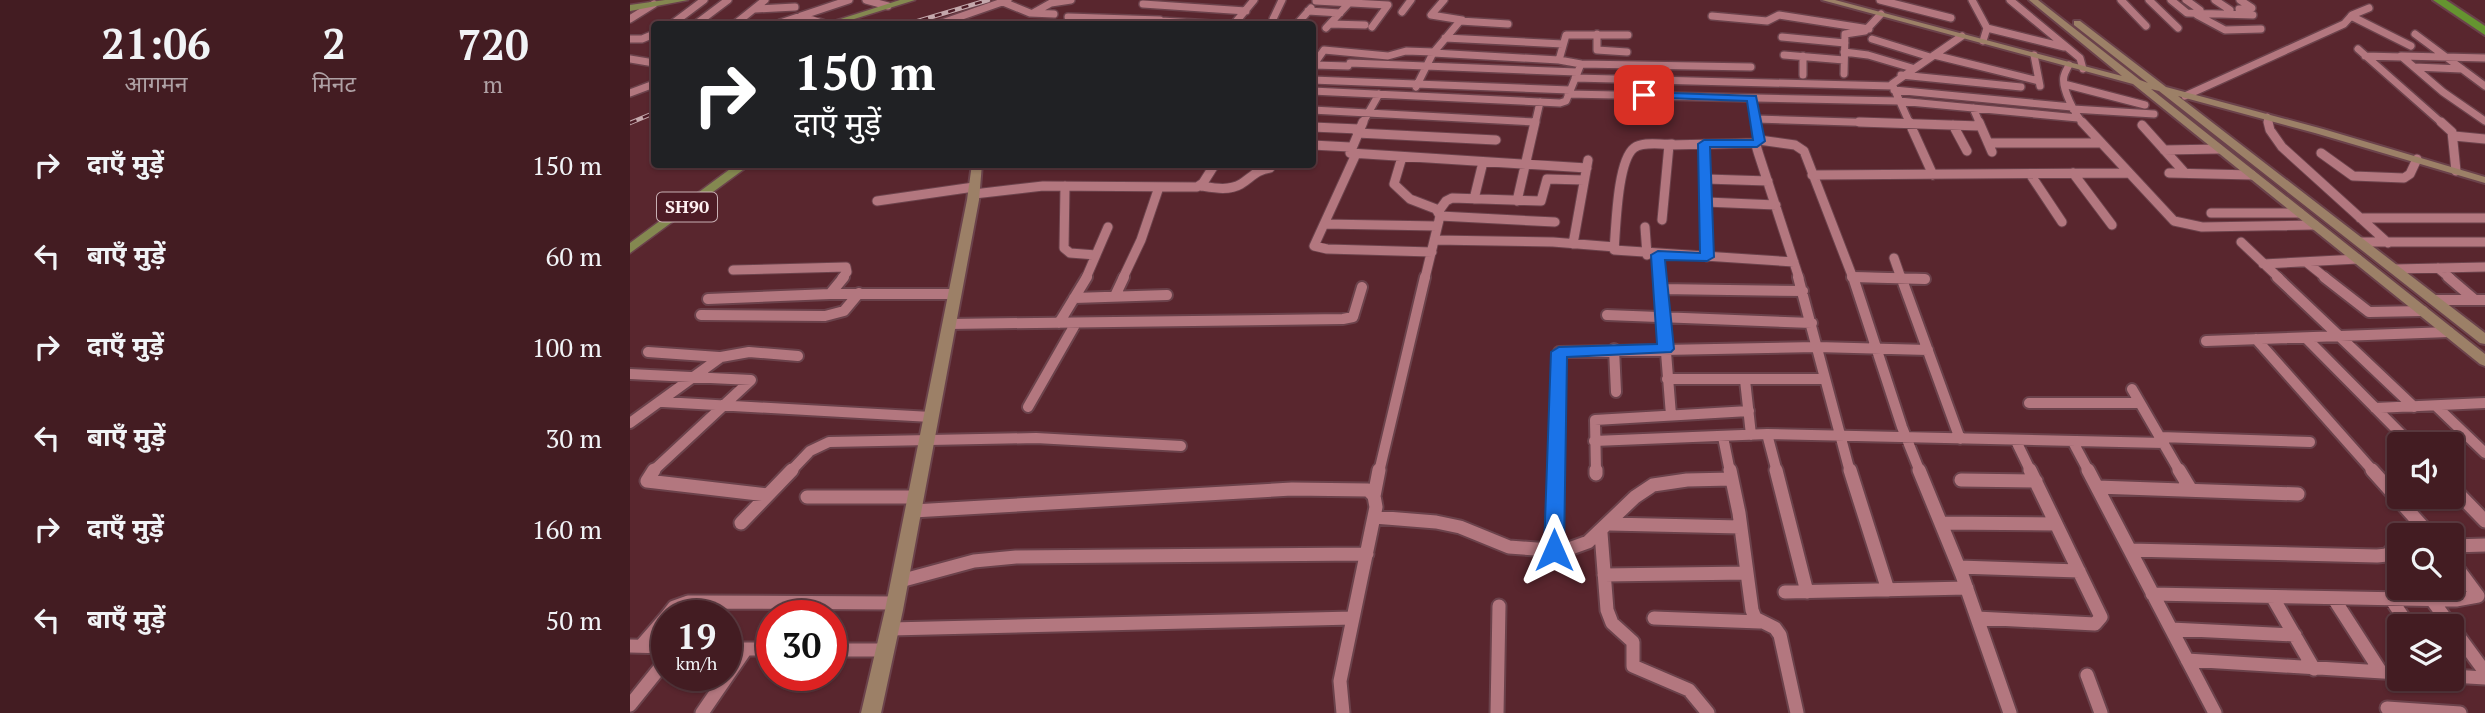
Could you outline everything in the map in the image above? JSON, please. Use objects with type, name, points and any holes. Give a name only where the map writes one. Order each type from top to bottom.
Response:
[{"type":"highway","points":[[2440,0],[2485,31]]},
{"type":"main road","points":[[630,8],[683,0]]},
{"type":"main road","points":[[838,21],[910,0]]},
{"type":"main road","name":"SH90","points":[[630,249],[740,168]]},
{"type":"street","points":[[677,21],[704,0]]},
{"type":"street","points":[[700,21],[728,0]]},
{"type":"street","points":[[739,21],[765,0]]},
{"type":"street","points":[[801,16],[823,0]]},
{"type":"street","points":[[786,21],[849,0]]},
{"type":"street","points":[[866,0],[888,6]]},
{"type":"street","points":[[1033,13],[1051,3],[1071,0]]},
{"type":"street","points":[[1048,21],[1071,0]]},
{"type":"street","points":[[1184,6],[1191,0]]},
{"type":"street","points":[[1240,0],[1253,0]]},
{"type":"street","points":[[1237,21],[1253,0]]},
{"type":"street","points":[[1273,19],[1282,0]]},
{"type":"street","points":[[1300,21],[1317,0],[1377,2],[1388,6],[1368,26],[1328,26],[1350,2]]},
{"type":"street","points":[[1402,12],[1411,0]]},
{"type":"street","points":[[1444,0],[1431,15],[1508,24]]},
{"type":"street","points":[[1826,0],[2267,117],[2485,180]]},
{"type":"street","points":[[1844,74],[1847,33],[1864,32],[1868,29],[1879,14],[1880,0],[1951,18]]},
{"type":"street","points":[[1918,0],[1922,10]]},
{"type":"street","points":[[1972,0],[1987,28],[1983,41]]},
{"type":"street","points":[[2010,0],[2067,47],[2082,62],[2083,69]]},
{"type":"street","points":[[2033,0],[2485,361]]},
{"type":"street","points":[[2047,0],[2485,340]]},
{"type":"street","points":[[2121,0],[2146,26]]},
{"type":"street","points":[[2149,0],[2178,28]]},
{"type":"street","points":[[2171,0],[2180,10],[2253,15]]},
{"type":"street","points":[[2186,0],[2220,29],[2261,30]]},
{"type":"street","points":[[2215,0],[2271,35]]},
{"type":"street","points":[[2211,15],[2252,8],[2241,0]]},
{"type":"street","points":[[948,21],[1006,1],[1033,13],[1070,14],[1065,21]]},
{"type":"street","points":[[1128,19],[1144,2],[1246,10]]},
{"type":"street","points":[[630,19],[654,4]]},
{"type":"street","points":[[1159,20],[1176,6]]},
{"type":"street","points":[[755,9],[795,7]]},
{"type":"street","points":[[2185,96],[2291,49],[2370,8]]},
{"type":"street","points":[[1308,11],[1340,13]]},
{"type":"street","points":[[2198,12],[2211,15],[2237,30]]},
{"type":"street","points":[[1712,16],[1767,21],[1779,15],[1868,29]]},
{"type":"street","points":[[801,16],[818,21]]},
{"type":"street","points":[[2351,16],[2411,46]]},
{"type":"street","points":[[1068,17],[1172,21]]},
{"type":"street","points":[[958,18],[964,21]]},
{"type":"street","points":[[1086,21],[1090,18]]},
{"type":"street","points":[[1111,21],[1114,18]]},
{"type":"street","points":[[1411,95],[1433,52],[1462,20]]},
{"type":"street","points":[[1987,28],[2067,47]]},
{"type":"street","points":[[1559,60],[1565,36],[1569,34],[1628,35]]},
{"type":"street","points":[[1597,34],[1597,50],[1627,52]]},
{"type":"street","points":[[2415,34],[2485,86]]},
{"type":"street","points":[[630,39],[645,39],[651,36]]},
{"type":"street","points":[[1933,174],[1893,88],[1894,81],[1962,36]]},
{"type":"street","points":[[1782,37],[1845,43]]},
{"type":"street","points":[[1445,38],[1563,44]]},
{"type":"street","points":[[1872,39],[2039,83],[2034,55]]},
{"type":"street","points":[[1516,58],[1520,43]]},
{"type":"street","points":[[2358,49],[2448,128],[2454,136],[2456,171]]},
{"type":"street","points":[[1316,62],[1324,50],[1391,56],[1406,51],[1433,52],[1559,60],[1578,71],[1893,88],[2154,114]]},
{"type":"street","points":[[1340,80],[1355,53]]},
{"type":"street","points":[[2402,58],[2404,54],[2485,58]]},
{"type":"street","points":[[1784,55],[1868,55],[1912,68]]},
{"type":"street","points":[[1802,75],[1803,56]]},
{"type":"street","points":[[2365,56],[2402,58],[2443,92],[2485,121]]},
{"type":"street","points":[[1493,86],[1505,57]]},
{"type":"street","points":[[630,59],[651,62]]},
{"type":"street","points":[[1316,66],[1427,65],[1547,71],[1751,67]]},
{"type":"street","points":[[2069,65],[2063,77],[2064,84],[2078,118],[2169,218],[2180,224],[2202,227],[2315,225]]},
{"type":"street","points":[[1953,81],[1976,66]]},
{"type":"street","points":[[2414,67],[2462,69]]},
{"type":"street","points":[[1539,88],[1547,71]]},
{"type":"street","points":[[1316,91],[1563,102],[1578,71]]},
{"type":"street","points":[[1901,75],[2021,87]]},
{"type":"street","points":[[1316,80],[1419,82],[1569,92],[1899,102],[2078,118]]},
{"type":"street","points":[[2064,84],[2145,105]]},
{"type":"street","points":[[630,93],[651,85]]},
{"type":"street","points":[[1379,94],[1358,131],[1353,151],[1314,244],[1315,248],[1432,251]]},
{"type":"street","points":[[1752,98],[1758,142],[1768,181],[1803,291],[1840,437],[1888,590]]},
{"type":"street","points":[[1517,201],[1540,102]]},
{"type":"street","points":[[1973,107],[1990,147],[2101,143]]},
{"type":"street","points":[[1316,110],[1535,122]]},
{"type":"street","points":[[2267,117],[2270,130],[2282,148],[2388,243]]},
{"type":"street","points":[[1756,119],[1980,126]]},
{"type":"street","points":[[1953,125],[1967,151]]},
{"type":"street","points":[[2142,125],[2185,173]]},
{"type":"street","points":[[1316,127],[1496,140]]},
{"type":"street","points":[[2454,136],[2485,139]]},
{"type":"street","points":[[1794,262],[1620,253],[1614,250],[1628,154],[1638,147],[1672,144],[1758,142],[1800,145],[1841,241],[1906,438],[1967,588],[2010,713]]},
{"type":"street","points":[[1662,220],[1667,149],[1672,144]]},
{"type":"street","points":[[1704,144],[1707,257]]},
{"type":"street","points":[[1316,146],[1402,157],[1525,164],[1588,164],[1573,244]]},
{"type":"street","points":[[2164,150],[2219,149]]},
{"type":"street","points":[[2321,153],[2348,175],[2359,177],[2404,178],[2410,174],[2417,159]]},
{"type":"street","points":[[1402,157],[1394,184],[1410,199],[1439,218]]},
{"type":"street","points":[[1474,200],[1483,162]]},
{"type":"street","points":[[871,713],[896,603],[977,168]]},
{"type":"street","points":[[1200,186],[1212,168]]},
{"type":"street","points":[[877,201],[974,191],[1065,186],[1232,187],[1240,184],[1254,170],[1270,168]]},
{"type":"street","points":[[2073,173],[2112,225]]},
{"type":"street","points":[[1812,175],[2128,173]]},
{"type":"street","points":[[2169,173],[2252,175]]},
{"type":"street","points":[[2030,174],[2062,222]]},
{"type":"street","points":[[1343,713],[1340,681],[1374,517],[1374,496],[1390,417],[1439,218],[1448,199],[1541,201],[1547,179],[1584,180]]},
{"type":"street","points":[[1706,179],[1768,181]]},
{"type":"street","points":[[1065,186],[1064,248],[1070,253],[1096,255]]},
{"type":"street","points":[[1115,296],[1141,240],[1159,187]]},
{"type":"street","points":[[1706,202],[1776,205]]},
{"type":"street","points":[[2211,213],[2300,213]]},
{"type":"street","points":[[1324,224],[1439,218],[1555,222]]},
{"type":"street","points":[[2360,218],[2485,218]]},
{"type":"street","points":[[1059,323],[1108,227]]},
{"type":"street","points":[[1645,227],[1660,289],[1671,415]]},
{"type":"street","points":[[1435,240],[1615,247]]},
{"type":"street","points":[[2241,242],[2414,407]]},
{"type":"street","points":[[2360,242],[2485,242]]},
{"type":"street","points":[[1894,258],[1960,439]]},
{"type":"street","points":[[2263,264],[2358,260]]},
{"type":"street","points":[[2306,261],[2369,312],[2423,311]]},
{"type":"street","points":[[733,270],[846,267],[847,272],[830,294]]},
{"type":"street","points":[[2395,269],[2485,267]]},
{"type":"street","points":[[2438,268],[2480,300]]},
{"type":"street","points":[[1852,277],[1924,279]]},
{"type":"street","points":[[949,324],[1349,319],[1355,312],[1362,287]]},
{"type":"street","points":[[1660,289],[1803,291]]},
{"type":"street","points":[[708,299],[859,293],[955,294]]},
{"type":"street","points":[[701,315],[825,316],[844,312],[859,293]]},
{"type":"street","points":[[1074,298],[1167,295]]},
{"type":"street","points":[[2435,300],[2480,300]]},
{"type":"street","points":[[1607,315],[1812,323]]},
{"type":"street","points":[[1028,407],[1076,323]]},
{"type":"street","points":[[2207,341],[2449,332]]},
{"type":"street","points":[[2306,338],[2399,432]]},
{"type":"street","points":[[2256,340],[2419,523]]},
{"type":"street","points":[[1554,550],[1559,352],[1818,347],[1928,350]]},
{"type":"street","points":[[1614,349],[1616,392]]},
{"type":"street","points":[[648,352],[722,357]]},
{"type":"street","points":[[630,423],[663,402],[693,376],[722,357],[737,353],[798,356]]},
{"type":"street","points":[[630,374],[751,380],[661,463],[649,475],[647,481],[767,495]]},
{"type":"street","points":[[1667,379],[1825,379]]},
{"type":"street","points":[[1745,380],[1751,435]]},
{"type":"street","points":[[2132,389],[2191,490]]},
{"type":"street","points":[[663,402],[932,417]]},
{"type":"street","points":[[2029,403],[2140,403]]},
{"type":"street","points":[[2375,408],[2485,403]]},
{"type":"street","points":[[2436,406],[2485,453]]},
{"type":"street","points":[[1596,474],[1595,420],[1749,411]]},
{"type":"street","points":[[1594,441],[1767,435],[2073,442],[2310,442]]},
{"type":"street","points":[[1767,435],[1807,592]]},
{"type":"street","points":[[1723,437],[1741,527],[1752,610],[1760,622]]},
{"type":"street","points":[[741,523],[810,452],[822,444],[861,439],[927,441],[1036,438],[1181,446]]},
{"type":"street","points":[[1977,618],[2095,624],[2101,618],[2016,441]]},
{"type":"street","points":[[2073,442],[2215,713]]},
{"type":"street","points":[[1374,517],[1436,522],[1460,527],[1509,547],[1572,550],[1606,529],[1649,487],[1732,479]]},
{"type":"street","points":[[1961,480],[2036,481]]},
{"type":"street","points":[[2096,486],[2298,494]]},
{"type":"street","points":[[807,497],[915,504],[1292,489],[1362,489],[1368,490],[1374,496]]},
{"type":"street","points":[[2464,499],[2485,521]]},
{"type":"street","points":[[1941,523],[2056,524]]},
{"type":"street","points":[[1606,529],[1741,527]]},
{"type":"street","points":[[1606,529],[1604,575],[1610,619],[1633,642],[1633,666],[1689,690],[1708,713]]},
{"type":"street","points":[[2464,546],[2485,545]]},
{"type":"street","points":[[2130,550],[2387,555]]},
{"type":"street","points":[[900,581],[974,561],[1016,556],[1367,554]]},
{"type":"street","points":[[1959,567],[2079,571]]},
{"type":"street","points":[[1604,575],[1747,573]]},
{"type":"street","points":[[2464,577],[2479,596],[2464,600]]},
{"type":"street","points":[[1785,592],[1967,588]]},
{"type":"street","points":[[2152,594],[2387,599]]},
{"type":"street","points":[[2273,598],[2314,669]]},
{"type":"street","points":[[2334,599],[2381,672]]},
{"type":"street","points":[[2431,600],[2442,614]]},
{"type":"street","points":[[742,602],[896,603]]},
{"type":"street","points":[[1496,713],[1499,606]]},
{"type":"street","points":[[890,629],[1353,618]]},
{"type":"street","points":[[1654,618],[1760,622],[1775,628],[1780,635],[1797,713]]},
{"type":"street","points":[[2171,629],[2295,635]]},
{"type":"street","points":[[636,646],[651,631]]},
{"type":"street","points":[[2464,643],[2485,672]]},
{"type":"street","points":[[742,649],[756,649]]},
{"type":"street","points":[[702,713],[746,649]]},
{"type":"street","points":[[847,650],[885,650]]},
{"type":"street","points":[[2187,660],[2387,672]]},
{"type":"street","points":[[2087,675],[2101,713]]},
{"type":"street","points":[[2464,677],[2485,678]]},
{"type":"street","points":[[630,705],[651,679]]},
{"type":"street","points":[[2387,708],[2460,713]]},
{"type":"railway","points":[[918,21],[988,0]]},
{"type":"railway","points":[[630,123],[651,114]]},
{"type":"route","points":[[1554,550],[1559,352],[1666,349],[1658,255],[1707,257],[1704,144],[1759,141],[1752,98],[1644,95]]}]
